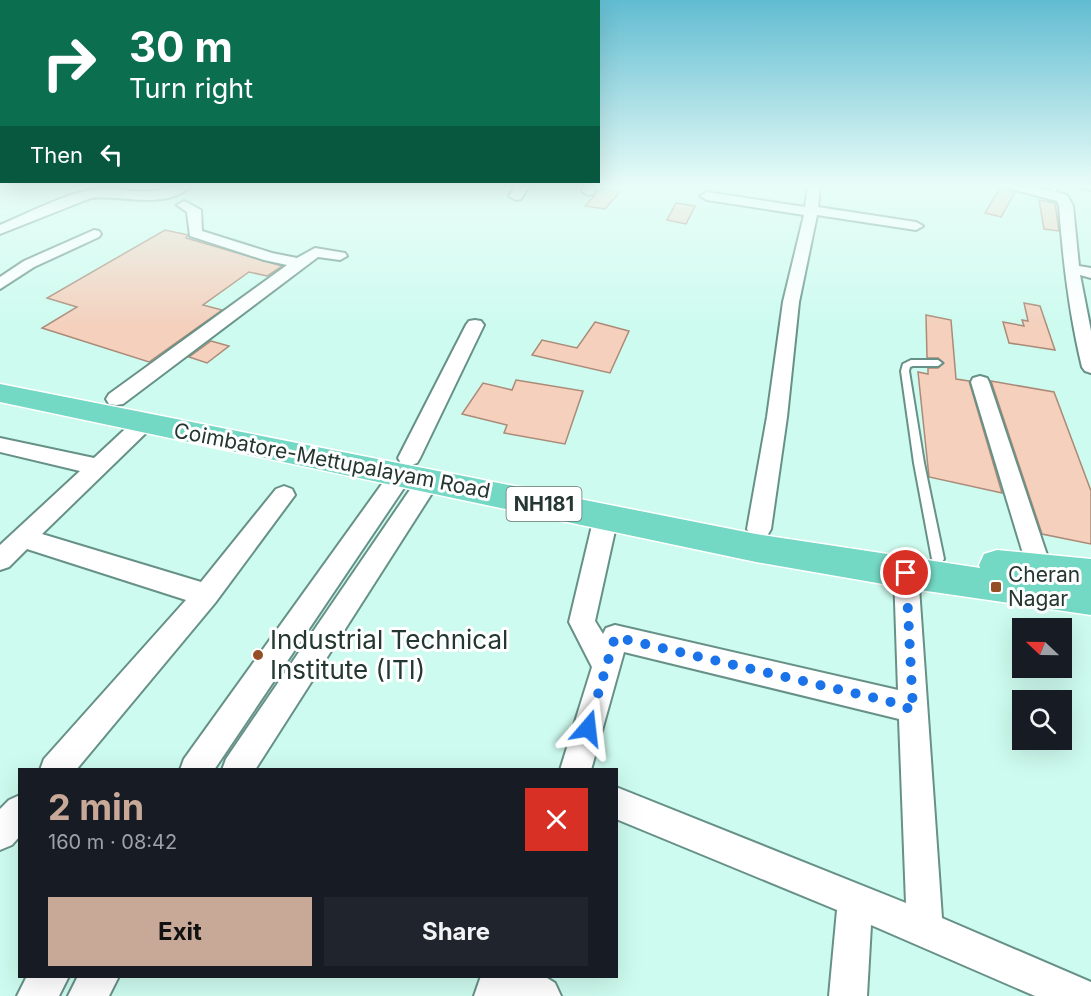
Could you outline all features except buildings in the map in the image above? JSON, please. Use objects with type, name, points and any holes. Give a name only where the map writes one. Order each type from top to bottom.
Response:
[{"type":"highway","name":"NH181","points":[[0,376],[116,399],[412,471],[759,529],[821,542],[938,559],[1091,574]]},
{"type":"highway","name":"Coimbatore-Mettupalayam Road","points":[[0,393],[144,423],[412,471],[606,517],[767,550],[906,573],[1091,599]]},
{"type":"street","points":[[196,232],[269,257],[300,264]]},
{"type":"street","points":[[759,529],[777,417],[791,302],[808,232]]},
{"type":"street","points":[[1068,232],[1070,268],[1078,318],[1091,367]]},
{"type":"street","points":[[0,284],[30,264],[94,234]]},
{"type":"street","points":[[116,399],[315,252],[340,256]]},
{"type":"street","points":[[1070,268],[1091,273]]},
{"type":"street","points":[[238,768],[412,471],[475,325]]},
{"type":"street","points":[[980,382],[1040,570]]},
{"type":"street","points":[[0,560],[144,423]]},
{"type":"street","points":[[0,445],[98,467]]},
{"type":"street","points":[[196,768],[412,471]]},
{"type":"street","points":[[57,768],[206,595],[284,495]]},
{"type":"street","points":[[606,517],[582,622],[606,665]]},
{"type":"street","points":[[23,538],[206,595]]},
{"type":"street","points":[[906,573],[925,929]]},
{"type":"street","points":[[576,768],[615,637],[888,701],[913,710]]},
{"type":"street","points":[[618,804],[925,929],[1079,996]]},
{"type":"street","points":[[0,833],[18,813]]},
{"type":"street","points":[[848,996],[855,900]]},
{"type":"street","points":[[36,996],[49,978]]},
{"type":"street","points":[[87,996],[99,978]]},
{"type":"street","points":[[493,996],[501,978]]},
{"type":"street","points":[[506,978],[542,996]]},
{"type":"lane","points":[[938,363],[911,363],[906,366],[905,371],[919,463],[938,559]]},
{"type":"place","name":"Cheran Nagar","points":[[996,587]]},
{"type":"place","name":"Industrial Technical Institute (ITI)","points":[[258,655]]},
{"type":"route","points":[[588,728],[615,637],[888,701],[913,710],[906,573]]}]
